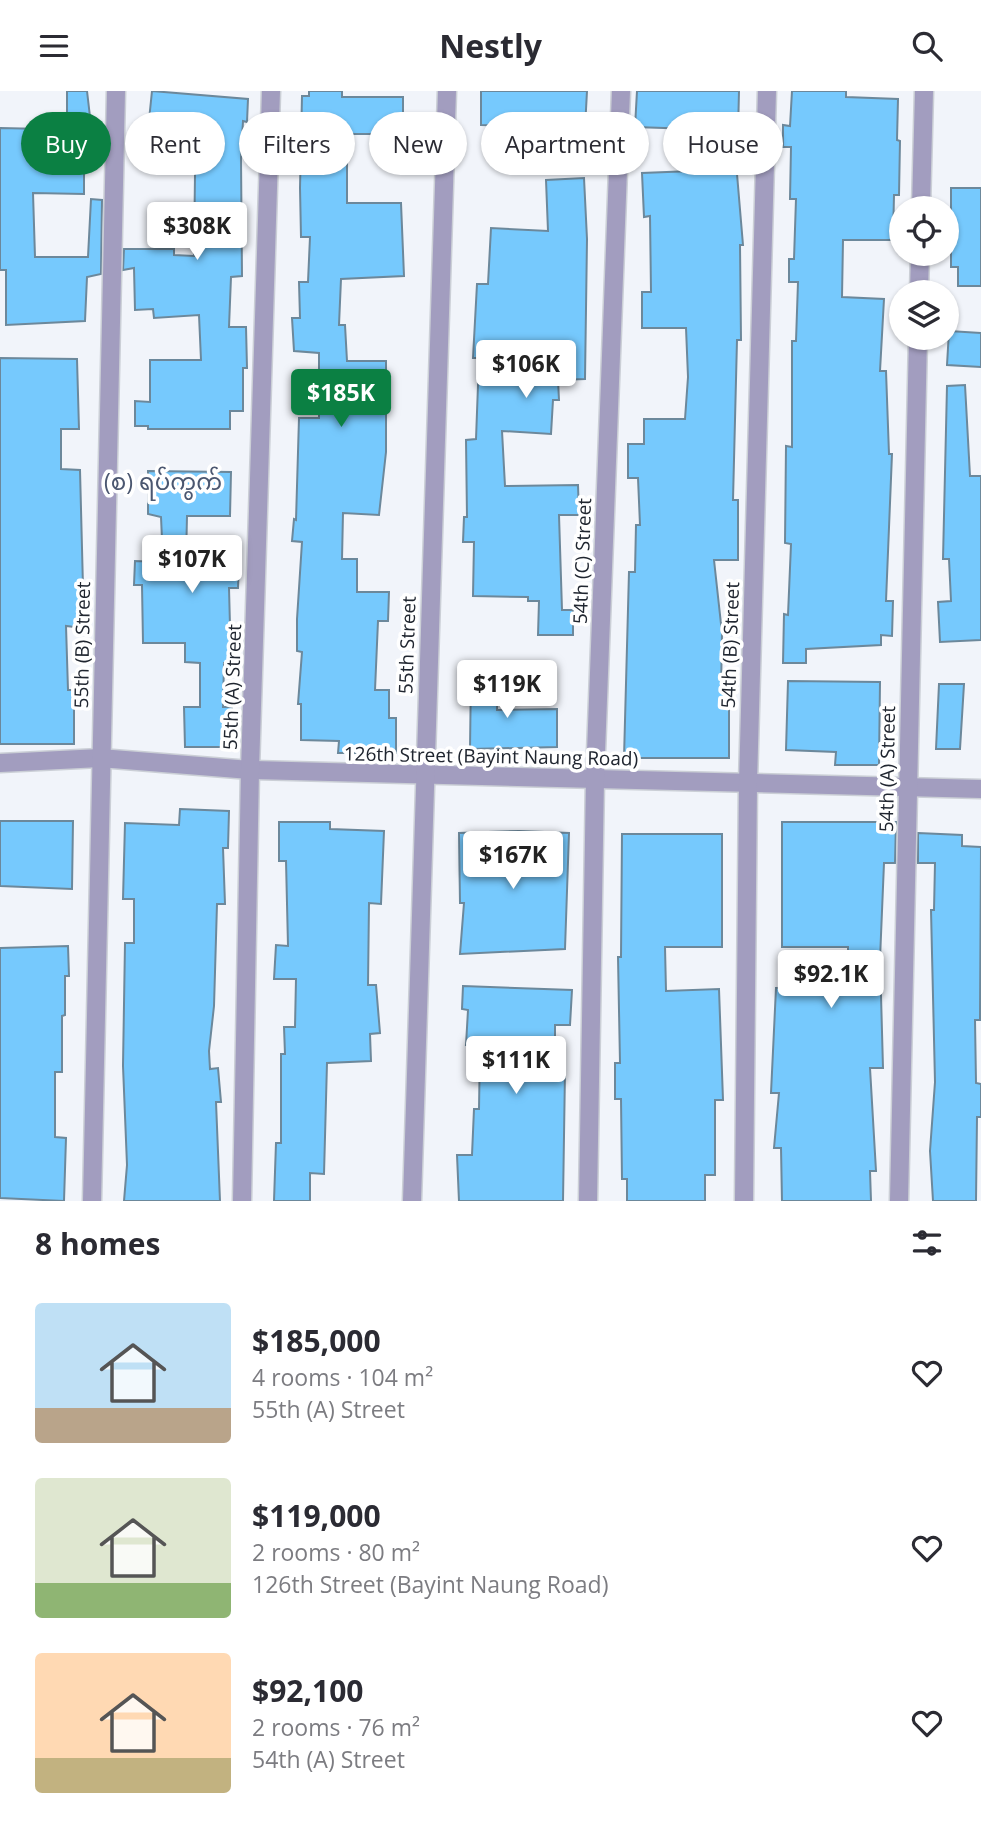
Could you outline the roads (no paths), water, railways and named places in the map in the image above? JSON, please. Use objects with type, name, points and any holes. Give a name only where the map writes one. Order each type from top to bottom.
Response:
[{"type":"street","name":"55th (B) Street","points":[[92,1201],[116,91]]},
{"type":"street","name":"55th (A) Street","points":[[242,1201],[250,770],[271,91]]},
{"type":"street","name":"55th Street","points":[[412,1201],[447,91]]},
{"type":"street","name":"54th (C) Street","points":[[588,1201],[595,779],[621,91]]},
{"type":"street","name":"54th (B) Street","points":[[744,1201],[748,783],[767,91]]},
{"type":"street","points":[[921,196],[924,91]]},
{"type":"street","name":"54th (A) Street","points":[[899,1201],[918,350]]},
{"type":"street","name":"126th Street (Bayint Naung Road)","points":[[0,764],[100,758],[250,770],[981,789]]},
{"type":"district","name":"(စ) ရပ်ကွက်","points":[[163,482]]}]
